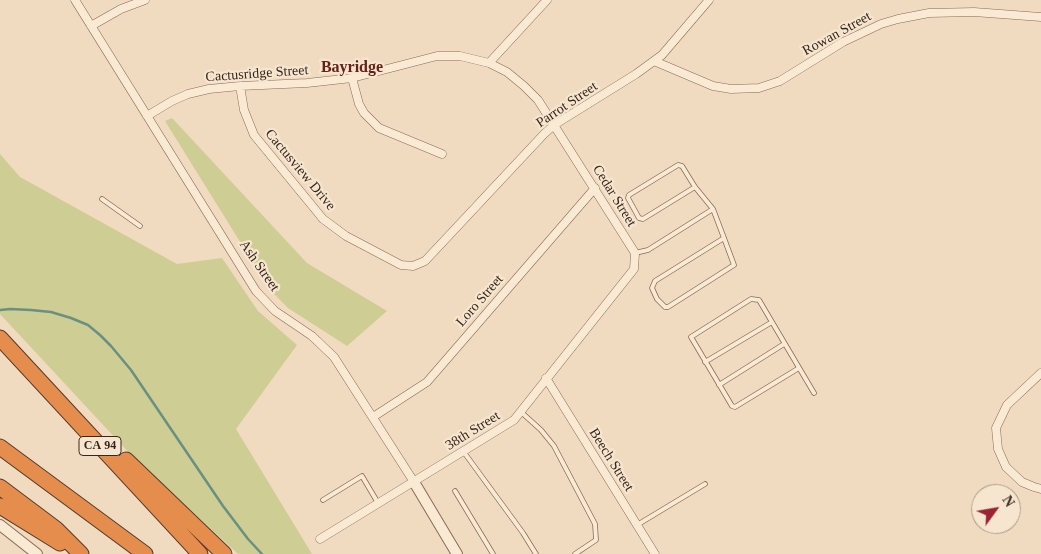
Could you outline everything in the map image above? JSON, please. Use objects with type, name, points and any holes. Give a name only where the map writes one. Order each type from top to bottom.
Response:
[{"type":"highway","name":"CA 94","points":[[0,338],[200,554]]},
{"type":"highway","points":[[30,370],[224,554]]},
{"type":"highway","points":[[0,447],[145,554]]},
{"type":"highway","points":[[0,453],[42,479]]},
{"type":"highway","points":[[0,488],[56,529],[81,554]]},
{"type":"highway","points":[[0,506],[77,554]]},
{"type":"street","name":"Ash Street","points":[[75,0],[256,291],[275,310],[312,336],[334,357],[458,554]]},
{"type":"street","points":[[91,26],[121,9],[145,0]]},
{"type":"street","points":[[489,64],[546,0]]},
{"type":"street","name":"Parrot Street","points":[[425,261],[544,134],[554,125],[636,74],[662,55],[709,0]]},
{"type":"street","name":"Rowan Street","points":[[654,60],[713,86],[731,89],[759,88],[780,81],[843,42],[898,18],[929,13],[974,12],[1041,17]]},
{"type":"street","name":"Cactusridge Street","points":[[147,116],[188,94],[209,89],[307,83],[352,78],[437,56],[460,56],[489,64],[507,72],[538,100],[554,125]]},
{"type":"street","points":[[352,78],[359,104],[364,113],[378,128],[442,154]]},
{"type":"street","name":"Cactusview Drive","points":[[240,86],[244,110],[254,135],[323,219],[346,236],[402,265],[413,266],[425,261]]},
{"type":"street","name":"Cedar Street","points":[[554,125],[634,253]]},
{"type":"street","name":"Loro Street","points":[[373,417],[427,382],[594,188]]},
{"type":"street","name":"38th Street","points":[[320,539],[514,420],[634,269],[634,253]]},
{"type":"street","points":[[1041,373],[1006,405],[996,428],[998,449],[1006,467],[1022,482],[1041,489]]},
{"type":"street","name":"Beech Street","points":[[546,378],[655,554]]},
{"type":"street","points":[[0,524],[37,554]]},
{"type":"lane","points":[[695,187],[643,219],[639,218],[628,198],[629,195],[678,165],[682,166],[695,187],[713,209],[724,238],[734,265],[668,307],[665,307],[657,299],[652,288],[656,281],[724,238]]},
{"type":"lane","points":[[102,199],[140,226]]},
{"type":"lane","points":[[634,253],[648,250],[713,209]]},
{"type":"lane","points":[[799,368],[735,407],[732,406],[691,337],[752,299],[759,300],[814,393]]},
{"type":"lane","points":[[705,362],[772,322]]},
{"type":"lane","points":[[719,385],[784,344]]},
{"type":"lane","points":[[520,412],[541,430],[554,446],[595,524],[596,540],[575,554]]},
{"type":"lane","points":[[463,451],[536,554]]},
{"type":"lane","points":[[323,500],[362,476],[378,504]]},
{"type":"lane","points":[[637,525],[705,484]]},
{"type":"lane","points":[[455,491],[493,554]]},
{"type":"shaded area","points":[[172,118],[307,263],[387,311],[347,346],[288,308],[270,290],[165,121]]},
{"type":"shaded area","points":[[0,154],[20,177],[177,264],[222,258],[258,311],[297,345],[236,429],[312,554],[238,554],[132,456],[0,314]]},
{"type":"waterway","points":[[0,310],[51,312],[88,325],[100,335],[131,370],[223,506],[262,554]]},
{"type":"district","name":"Bayridge","points":[[352,68]]}]
